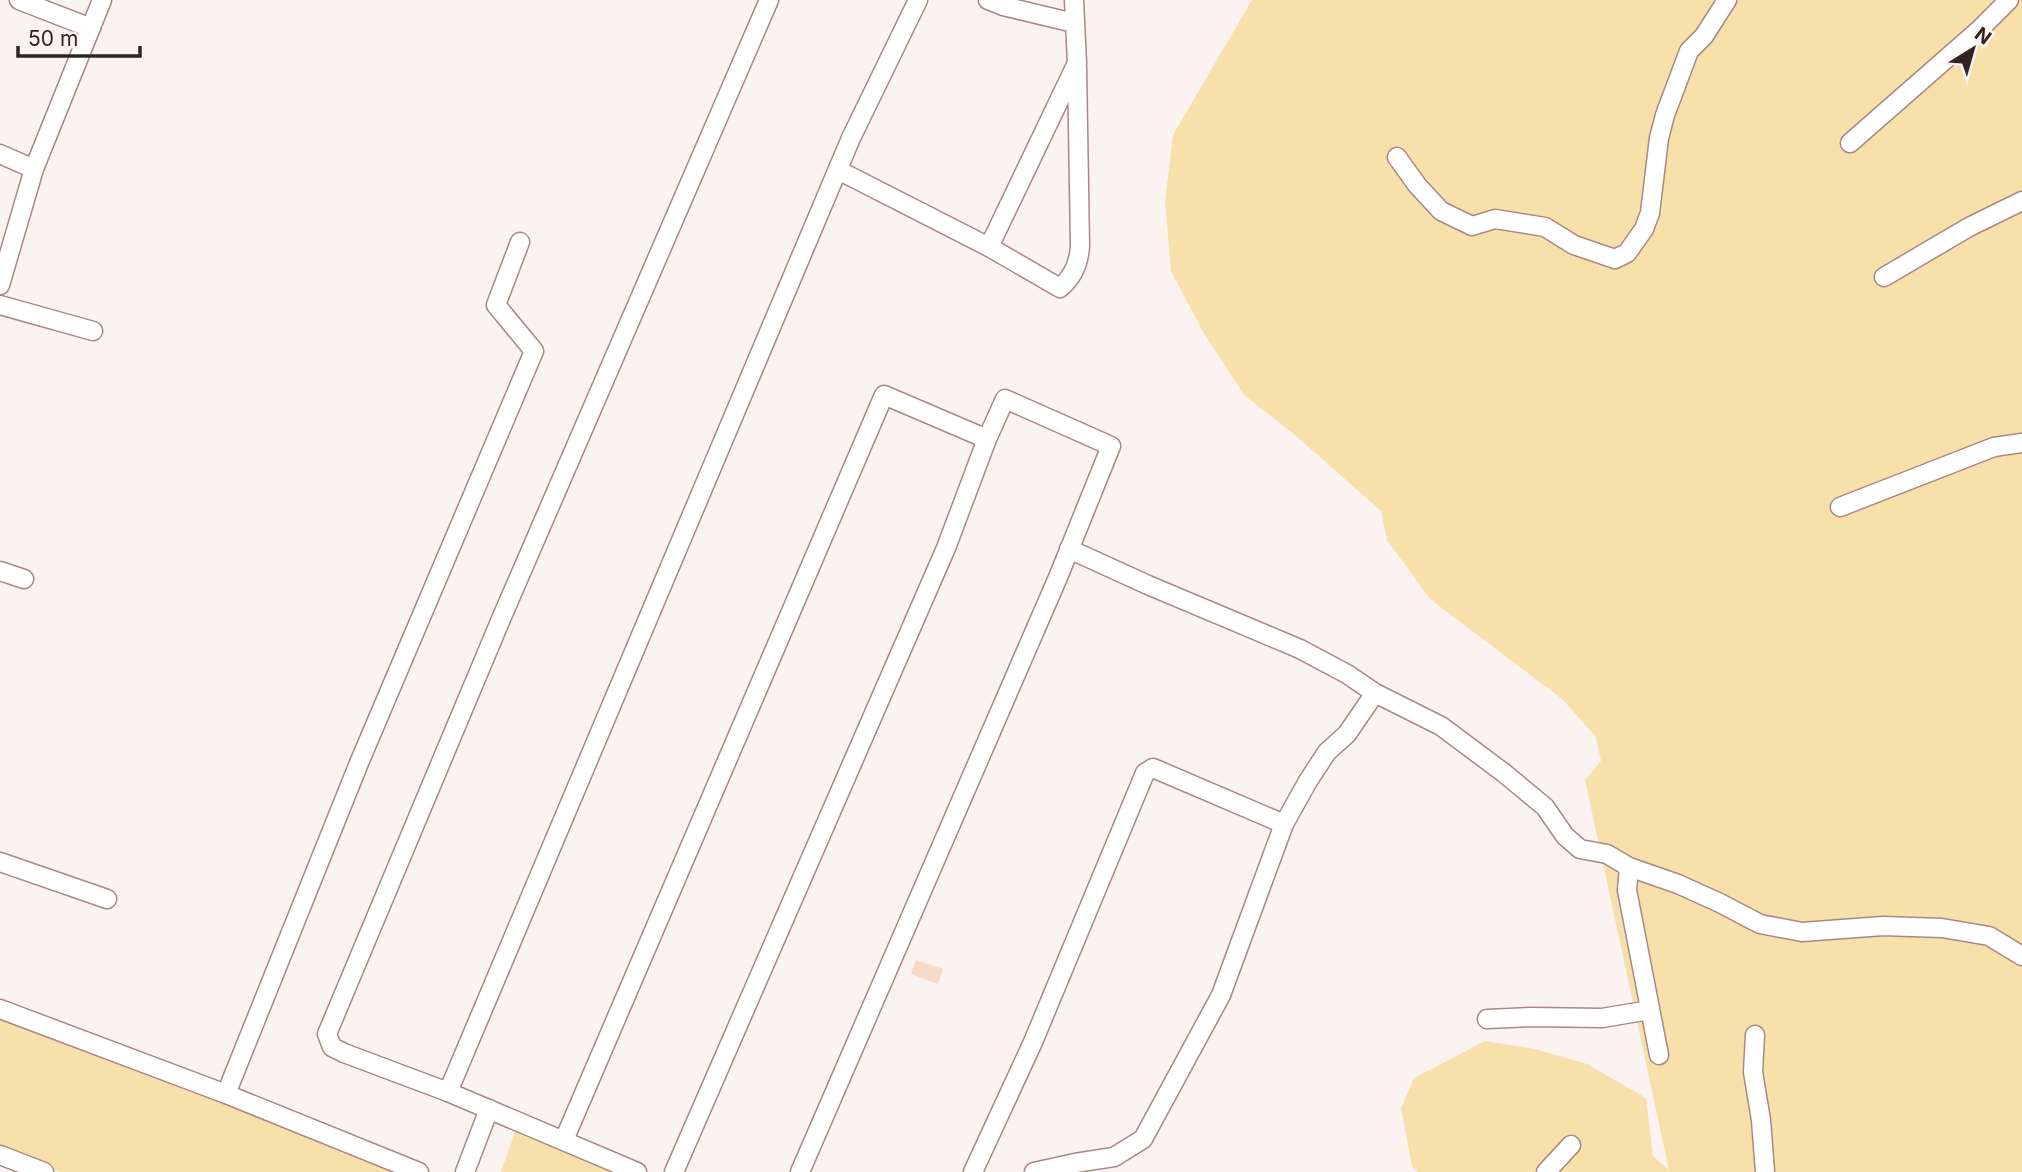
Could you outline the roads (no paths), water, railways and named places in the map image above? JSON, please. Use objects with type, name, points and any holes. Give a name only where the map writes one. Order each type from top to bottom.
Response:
[{"type":"lane","points":[[19,0],[91,28]]},
{"type":"lane","points":[[0,285],[34,169],[102,0]]},
{"type":"lane","points":[[637,1172],[448,1092],[332,1047],[327,1034],[501,619],[769,0]]},
{"type":"lane","points":[[448,1092],[838,170],[918,0]]},
{"type":"lane","points":[[988,0],[1074,23]]},
{"type":"lane","points":[[838,170],[989,247],[1060,288],[1072,276],[1079,258],[1080,246],[1078,42],[1074,23],[1074,0]]},
{"type":"lane","points":[[1397,157],[1417,185],[1441,211],[1472,226],[1495,219],[1545,227],[1574,245],[1615,259],[1627,253],[1644,229],[1650,213],[1659,138],[1665,115],[1689,51],[1704,36],[1727,0]]},
{"type":"lane","points":[[1850,143],[1979,30],[2009,0]]},
{"type":"lane","points":[[989,247],[1077,63]]},
{"type":"lane","points":[[0,154],[34,169]]},
{"type":"lane","points":[[1884,277],[2022,201]]},
{"type":"lane","points":[[226,1094],[359,762],[534,351],[496,305],[520,242]]},
{"type":"lane","points":[[0,305],[93,331]]},
{"type":"lane","points":[[564,1140],[884,395],[987,439]]},
{"type":"lane","points":[[674,1172],[946,548],[1005,399],[1111,446],[800,1172]]},
{"type":"lane","points":[[1840,507],[1994,447],[2022,443]]},
{"type":"lane","points":[[1069,549],[1300,649],[1347,674],[1375,693],[1441,726],[1545,807],[1565,836],[1580,849],[1607,854],[1629,867],[1678,884],[1760,924],[1802,932],[1883,926],[1942,928],[1989,936],[2022,956]]},
{"type":"lane","points":[[0,571],[23,579]]},
{"type":"lane","points":[[1034,1172],[1112,1165],[1143,1139],[1221,995],[1284,824],[1327,752],[1347,734],[1375,693]]},
{"type":"lane","points":[[973,1172],[1033,1042],[1145,773],[1153,768],[1284,824]]},
{"type":"lane","points":[[0,862],[107,900]]},
{"type":"lane","points":[[1629,867],[1627,891],[1659,1055]]},
{"type":"lane","points":[[0,1009],[226,1094],[419,1172]]},
{"type":"lane","points":[[1487,1019],[1602,1018],[1650,1010]]},
{"type":"lane","points":[[1755,1035],[1753,1072],[1761,1120],[1765,1172]]},
{"type":"lane","points":[[466,1172],[489,1110]]},
{"type":"lane","points":[[1546,1172],[1571,1145]]},
{"type":"lane","points":[[0,1155],[44,1172]]}]
